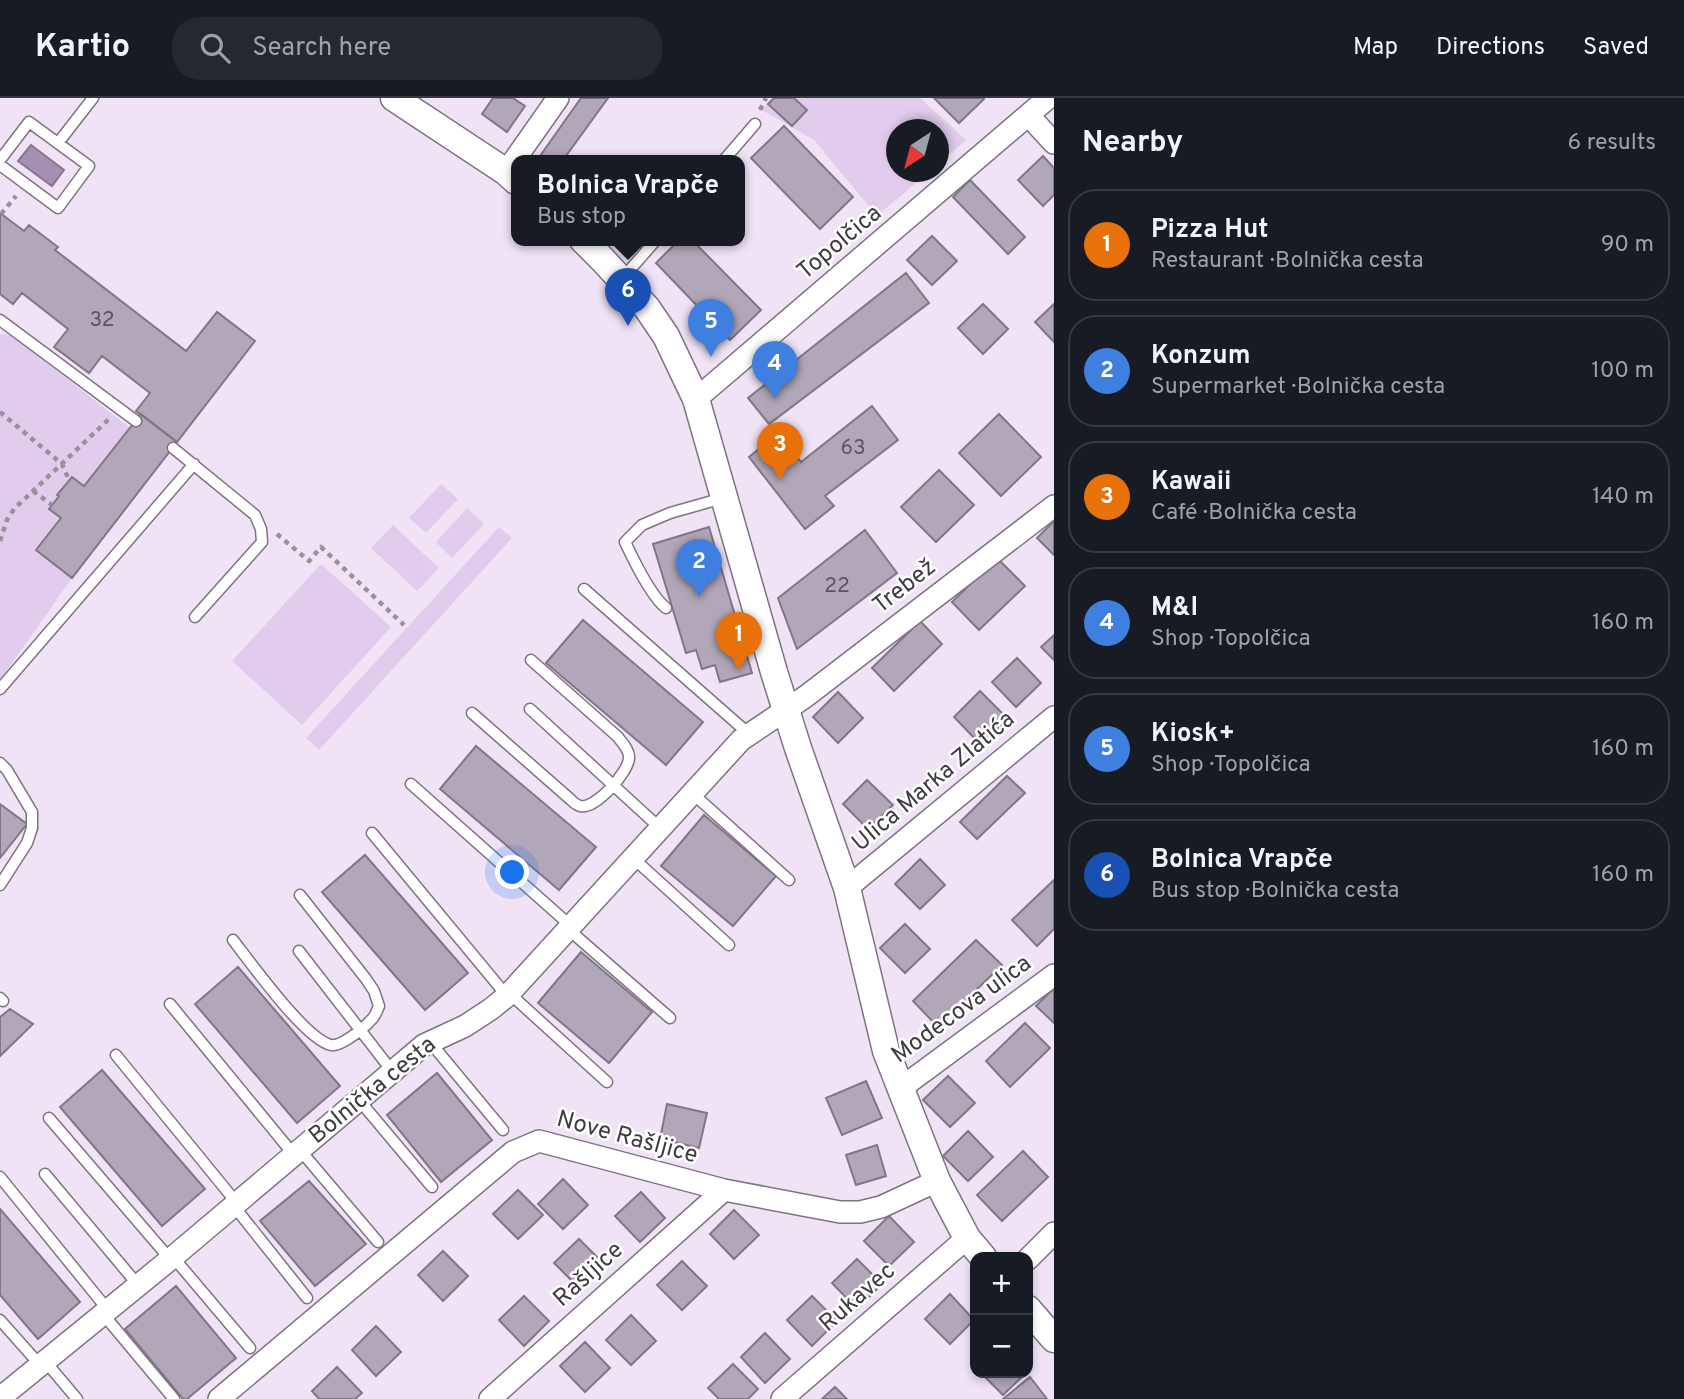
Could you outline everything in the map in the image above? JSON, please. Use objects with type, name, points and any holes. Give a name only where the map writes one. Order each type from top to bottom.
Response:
[{"type":"street","points":[[524,155],[558,98]]},
{"type":"street","name":"Topolčica","points":[[696,399],[1048,98]]},
{"type":"street","points":[[406,101],[511,176]]},
{"type":"street","points":[[1029,116],[1054,143]]},
{"type":"street","points":[[589,246],[647,308],[666,337],[696,399],[787,710],[848,888],[883,1038],[937,1181],[975,1247]]},
{"type":"street","name":"Trebež","points":[[787,710],[1054,506]]},
{"type":"street","name":"Bolnička cesta","points":[[0,1398],[393,1071],[430,1042],[465,1026],[491,1009],[570,928],[741,740],[787,710]]},
{"type":"street","name":"Ulica Marka Zlatića","points":[[848,888],[1054,717]]},
{"type":"street","name":"Modecova ulica","points":[[901,1088],[1054,975]]},
{"type":"street","name":"Nove Rašljice","points":[[219,1399],[513,1152],[539,1141],[724,1190],[840,1212],[860,1212],[881,1207],[937,1181]]},
{"type":"street","name":"Rašljice","points":[[490,1399],[724,1190]]},
{"type":"street","points":[[1033,1254],[1054,1233]]},
{"type":"street","name":"Rukavec","points":[[782,1399],[975,1247]]},
{"type":"street","points":[[1032,1315],[1054,1339]]},
{"type":"lane","points":[[58,143],[93,98]]},
{"type":"lane","points":[[29,122],[58,143],[89,166],[58,208],[0,162],[29,122]]},
{"type":"lane","points":[[728,155],[755,124]]},
{"type":"lane","points":[[621,280],[651,246]]},
{"type":"lane","points":[[0,320],[136,421]]},
{"type":"lane","points":[[173,448],[255,515],[261,529],[262,542],[195,617]]},
{"type":"lane","points":[[0,689],[194,464]]},
{"type":"lane","points":[[666,608],[662,606],[625,542],[642,525],[670,513],[723,498]]},
{"type":"lane","points":[[584,589],[749,734]]},
{"type":"lane","points":[[472,713],[580,806],[598,801],[627,767],[630,758],[627,749],[618,737],[531,660]]},
{"type":"lane","points":[[530,709],[660,828]]},
{"type":"lane","points":[[0,763],[32,812],[32,828],[27,843],[0,885]]},
{"type":"lane","points":[[411,784],[670,1018]]},
{"type":"lane","points":[[692,793],[789,880]]},
{"type":"lane","points":[[372,833],[508,994],[607,1082]]},
{"type":"lane","points":[[633,858],[729,945]]},
{"type":"lane","points":[[233,940],[298,1021],[318,1039],[331,1045],[340,1044],[372,1020],[379,1006],[374,991],[300,895]]},
{"type":"lane","points":[[299,951],[393,1071]]},
{"type":"lane","points":[[170,1004],[378,1242]]},
{"type":"lane","points":[[430,1042],[503,1130]]},
{"type":"lane","points":[[116,1055],[307,1298]]},
{"type":"lane","points":[[359,1100],[432,1187]]},
{"type":"lane","points":[[49,1118],[250,1348]]},
{"type":"lane","points":[[45,1174],[138,1285]]},
{"type":"lane","points":[[0,1177],[174,1399]]},
{"type":"lane","points":[[0,1320],[77,1399]]},
{"type":"path","points":[[1,214],[25,184]]},
{"type":"path","points":[[0,541],[14,509],[120,409]]},
{"type":"path","points":[[0,412],[62,464],[69,480]]},
{"type":"path","points":[[33,491],[52,505]]},
{"type":"path","points":[[255,515],[309,561],[321,547],[404,625]]},
{"type":"shaded area","points":[[772,98],[920,98],[943,119],[886,119],[886,182],[917,182],[877,216],[814,140],[762,110]]},
{"type":"shaded area","points":[[949,124],[966,140],[949,154]]},
{"type":"shaded area","points":[[31,145],[64,170],[52,186],[18,161]]},
{"type":"shaded area","points":[[0,335],[11,335],[130,428],[84,486],[72,477],[49,508],[61,518],[72,578],[0,680]]},
{"type":"shaded area","points":[[441,484],[458,499],[426,533],[409,518]]},
{"type":"shaded area","points":[[467,508],[484,524],[452,558],[436,542]]},
{"type":"shaded area","points":[[393,525],[439,568],[417,591],[371,548]]},
{"type":"shaded area","points":[[499,527],[512,538],[319,750],[306,738]]},
{"type":"shaded area","points":[[321,564],[391,627],[302,725],[232,661]]},
{"type":"building","points":[[493,98],[513,98],[525,106],[507,132],[482,114]]},
{"type":"building","points":[[581,98],[608,98],[567,155],[541,155]]},
{"type":"building","points":[[774,98],[794,98],[807,110],[792,126],[768,104]]},
{"type":"building","points":[[934,98],[983,98],[984,99],[959,123]]},
{"type":"building","points":[[784,126],[853,197],[820,229],[751,158]]},
{"type":"building","points":[[1043,156],[1054,168],[1054,195],[1043,206],[1018,180]]},
{"type":"building","points":[[970,180],[1025,237],[1008,254],[953,197]]},
{"type":"building","points":[[0,213],[24,231],[29,225],[58,247],[55,250],[186,351],[217,312],[255,341],[177,442],[136,411],[150,393],[102,356],[89,373],[54,347],[68,329],[22,293],[13,304],[0,294]]},
{"type":"building","points":[[932,236],[957,261],[932,285],[907,260]]},
{"type":"building","points":[[673,246],[698,246],[761,310],[730,340],[656,263]]},
{"type":"building","points":[[906,273],[929,303],[769,424],[748,398]]},
{"type":"building","points":[[983,304],[1008,329],[983,354],[958,328]]},
{"type":"building","points":[[1054,304],[1054,342],[1035,322]]},
{"type":"building","points":[[872,406],[898,440],[825,496],[834,506],[805,529],[749,457],[779,433],[801,462]]},
{"type":"building","points":[[141,414],[177,442],[72,578],[36,550],[61,518],[49,509],[72,477],[84,486]]},
{"type":"building","points":[[999,414],[1041,457],[1001,496],[959,453]]},
{"type":"building","points":[[939,470],[974,505],[936,542],[901,507]]},
{"type":"building","points":[[1054,521],[1054,555],[1037,538]]},
{"type":"building","points":[[709,527],[752,673],[720,682],[715,665],[702,669],[696,650],[686,653],[653,544]]},
{"type":"building","points":[[865,530],[897,573],[797,649],[778,598]]},
{"type":"building","points":[[997,558],[1025,586],[979,630],[952,602]]},
{"type":"building","points":[[583,620],[703,722],[666,765],[546,663]]},
{"type":"building","points":[[920,621],[942,644],[894,691],[872,668]]},
{"type":"building","points":[[1054,635],[1054,660],[1041,647]]},
{"type":"building","points":[[1017,658],[1041,683],[1016,707],[992,682]]},
{"type":"building","points":[[980,691],[1008,719],[981,745],[954,717]]},
{"type":"building","points":[[838,692],[863,718],[838,743],[813,717]]},
{"type":"building","points":[[476,746],[596,847],[559,890],[440,789]]},
{"type":"building","points":[[1007,776],[1025,793],[977,839],[960,822]]},
{"type":"building","points":[[867,780],[893,805],[868,829],[843,804]]},
{"type":"building","points":[[0,804],[27,824],[0,858]]},
{"type":"building","points":[[704,815],[776,876],[733,926],[661,866]]},
{"type":"building","points":[[365,855],[468,973],[425,1010],[322,892]]},
{"type":"building","points":[[920,859],[945,885],[920,909],[895,884]]},
{"type":"building","points":[[1054,880],[1054,929],[1037,946],[1012,920]]},
{"type":"building","points":[[905,924],[930,949],[905,973],[880,948]]},
{"type":"building","points":[[976,940],[1002,965],[938,1027],[913,1001]]},
{"type":"building","points":[[581,952],[652,1012],[609,1063],[538,1003]]},
{"type":"building","points":[[238,967],[340,1086],[297,1123],[195,1004]]},
{"type":"building","points":[[1054,988],[1054,1023],[1036,1006]]},
{"type":"building","points":[[10,1009],[33,1024],[0,1056],[0,1017]]},
{"type":"building","points":[[1025,1023],[1050,1048],[1010,1087],[986,1061]]},
{"type":"building","points":[[102,1070],[205,1189],[162,1226],[60,1107]]},
{"type":"building","points":[[437,1073],[492,1140],[441,1182],[387,1115]]},
{"type":"building","points":[[948,1076],[975,1103],[950,1127],[923,1100]]},
{"type":"building","points":[[866,1081],[882,1118],[842,1135],[826,1098]]},
{"type":"building","points":[[667,1104],[707,1113],[699,1148],[660,1139]]},
{"type":"building","points":[[968,1131],[993,1157],[968,1181],[943,1156]]},
{"type":"building","points":[[877,1145],[886,1176],[856,1185],[846,1155]]},
{"type":"building","points":[[1023,1151],[1048,1177],[1002,1221],[977,1195]]},
{"type":"building","points":[[563,1179],[588,1205],[563,1229],[538,1204]]},
{"type":"building","points":[[309,1181],[366,1244],[315,1286],[260,1221]]},
{"type":"building","points":[[518,1190],[543,1215],[518,1239],[493,1214]]},
{"type":"building","points":[[641,1192],[665,1218],[640,1242],[615,1216]]},
{"type":"building","points":[[0,1209],[80,1302],[38,1339],[0,1295]]},
{"type":"building","points":[[734,1210],[759,1235],[734,1259],[710,1234]]},
{"type":"building","points":[[889,1216],[914,1242],[889,1266],[864,1241]]},
{"type":"building","points":[[579,1239],[604,1264],[579,1288],[554,1263]]},
{"type":"building","points":[[443,1251],[468,1276],[443,1301],[418,1275]]},
{"type":"building","points":[[857,1259],[882,1284],[857,1309],[832,1283]]},
{"type":"building","points":[[682,1261],[707,1286],[682,1310],[657,1285]]},
{"type":"building","points":[[176,1286],[236,1358],[187,1399],[183,1399],[125,1329]]},
{"type":"building","points":[[950,1294],[970,1316],[970,1324],[950,1344],[925,1319]]},
{"type":"building","points":[[524,1296],[549,1321],[524,1346],[499,1320]]},
{"type":"building","points":[[812,1296],[837,1321],[812,1346],[787,1320]]},
{"type":"building","points":[[631,1315],[656,1341],[631,1365],[606,1340]]},
{"type":"building","points":[[376,1326],[401,1352],[376,1376],[352,1350]]},
{"type":"building","points":[[765,1333],[790,1359],[765,1383],[741,1357]]},
{"type":"building","points":[[585,1342],[610,1368],[585,1392],[560,1366]]},
{"type":"building","points":[[733,1364],[758,1389],[748,1399],[719,1399],[708,1388]]},
{"type":"building","points":[[337,1367],[362,1393],[355,1399],[319,1399],[312,1391]]},
{"type":"building","points":[[986,1378],[1021,1378],[1003,1395]]},
{"type":"building","points":[[1031,1378],[1047,1399],[1003,1399]]},
{"type":"building","points":[[835,1387],[847,1399],[822,1399]]},
{"type":"place","name":"Bolnica Vrapče","points":[[628,326]]},
{"type":"place","name":"Kiosk+","points":[[711,357]]},
{"type":"place","name":"M&I","points":[[775,399]]},
{"type":"place","name":"Kawaii","points":[[780,480]]},
{"type":"place","name":"Konzum","points":[[699,597]]},
{"type":"place","name":"Pizza Hut","points":[[739,670]]}]
